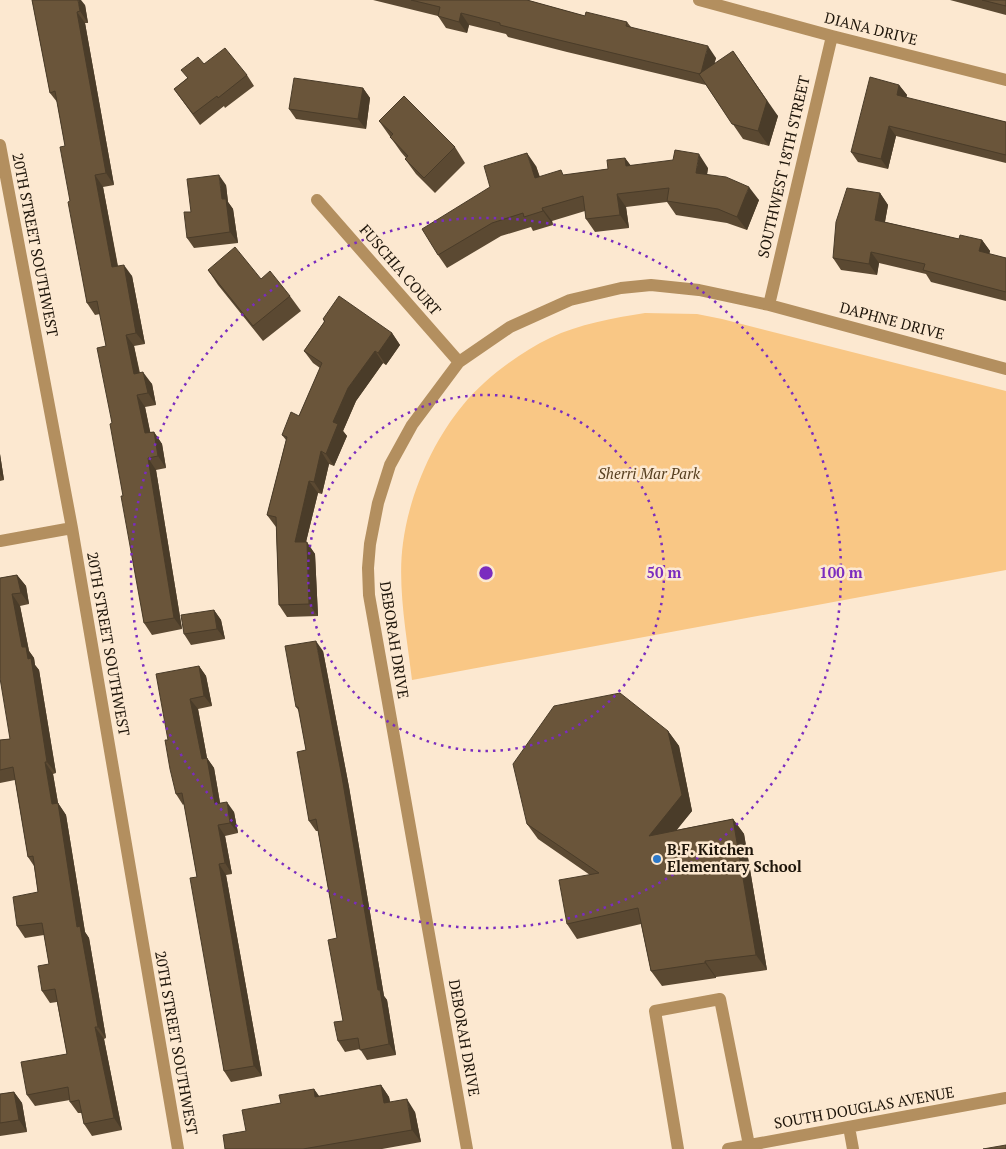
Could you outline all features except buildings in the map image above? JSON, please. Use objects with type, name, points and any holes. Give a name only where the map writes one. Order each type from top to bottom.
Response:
[{"type":"street","name":"DIANA DRIVE","points":[[699,0],[1006,80]]},
{"type":"street","name":"SOUTHWEST 18TH STREET","points":[[769,305],[832,36]]},
{"type":"street","name":"20TH STREET SOUTHWEST","points":[[0,145],[72,528],[178,1149]]},
{"type":"street","name":"FUSCHIA COURT","points":[[317,200],[459,362]]},
{"type":"street","name":"DEBORAH DRIVE","points":[[467,1149],[370,605],[368,568],[370,544],[378,503],[390,465],[412,425],[459,362],[510,327],[570,300],[621,288],[650,285],[699,290],[769,305]]},
{"type":"street","name":"DAPHNE DRIVE","points":[[769,305],[1006,369]]},
{"type":"street","points":[[0,541],[72,528]]},
{"type":"street","points":[[678,1149],[655,1010],[720,999],[749,1145]]},
{"type":"street","name":"SOUTH DOUGLAS AVENUE","points":[[728,1149],[1006,1098]]},
{"type":"street","points":[[849,1127],[853,1149]]},
{"type":"green space","name":"Sherri Mar Park","points":[[645,313],[697,314],[722,319],[1006,391],[1006,570],[412,680],[405,629],[401,559],[406,525],[416,488],[441,436],[471,395],[503,367],[526,351],[561,333],[584,325]]},
{"type":"place","name":"B.F. Kitchen Elementary School","points":[[657,859]]}]
